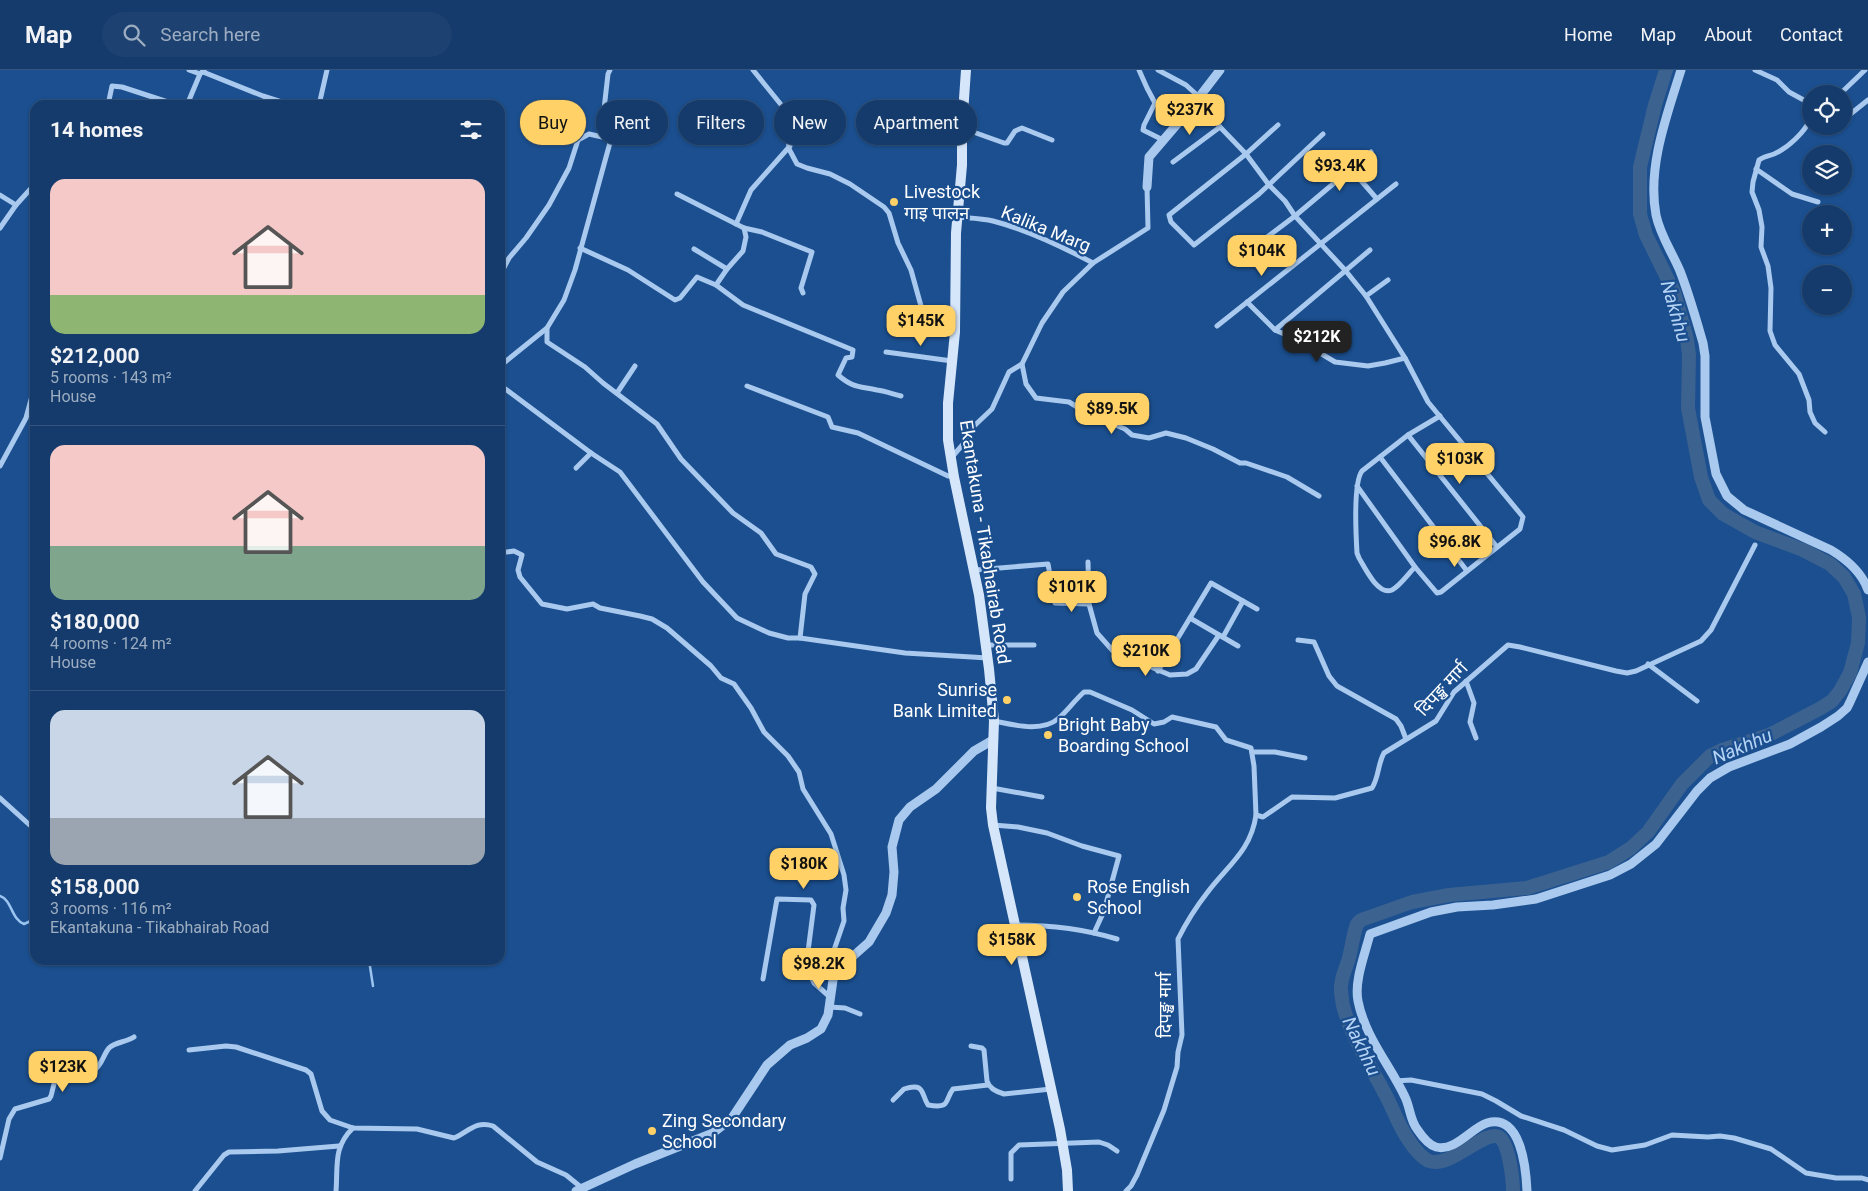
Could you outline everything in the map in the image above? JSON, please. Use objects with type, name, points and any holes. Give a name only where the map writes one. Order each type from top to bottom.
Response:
[{"type":"main road","name":"Ekantakuna - Tikabhairab Road","points":[[964,100],[966,70]]},
{"type":"main road","name":"Ekantakuna - Tikabhairab Road","points":[[962,145],[956,233],[955,332],[948,403],[948,440],[975,570],[988,658],[994,721],[993,825],[1063,1144],[1068,1191]]},
{"type":"street","points":[[189,70],[203,72],[276,100]]},
{"type":"street","points":[[320,100],[327,70]]},
{"type":"street","points":[[605,100],[610,70]]},
{"type":"street","points":[[753,70],[787,112],[790,146],[792,156],[797,164],[830,174],[850,184],[884,207],[889,213],[898,244],[911,270],[921,306],[930,324],[942,331],[955,332]]},
{"type":"street","points":[[1139,70],[1155,103],[1143,130],[1163,140]]},
{"type":"street","points":[[1158,70],[1186,85],[1198,96],[1220,127],[1229,134],[1246,154],[1295,216],[1345,270],[1366,296],[1405,358],[1428,402],[1523,518],[1520,529],[1441,592],[1437,593],[1415,567],[1357,486]]},
{"type":"street","points":[[951,458],[965,442],[972,428],[992,409],[1009,372],[1022,364],[1042,323],[1063,292],[1094,264],[1148,228],[1147,187],[1149,157],[1220,70]]},
{"type":"street","points":[[1681,70],[1660,141],[1655,186],[1656,214],[1663,236],[1679,269],[1703,343],[1705,356],[1705,417],[1716,474],[1727,496],[1735,504],[1744,510],[1831,550],[1861,576],[1868,590]]},
{"type":"street","points":[[1755,70],[1777,80],[1790,92],[1802,99]]},
{"type":"street","points":[[1849,85],[1865,70]]},
{"type":"street","points":[[189,100],[203,72]]},
{"type":"street","points":[[109,100],[112,86],[122,87],[161,100]]},
{"type":"street","points":[[1852,113],[1868,100]]},
{"type":"street","points":[[1278,125],[1246,154],[1169,215],[1171,222],[1194,245],[1269,185],[1323,134]]},
{"type":"street","points":[[1173,162],[1220,127]]},
{"type":"street","points":[[977,133],[1007,143],[1015,131],[1022,128],[1052,140]]},
{"type":"street","points":[[1802,132],[1775,153],[1759,160],[1752,192],[1759,210],[1762,228],[1761,247],[1768,266],[1771,288],[1770,331],[1775,345],[1799,374],[1810,400],[1812,418],[1825,432]]},
{"type":"street","points":[[505,266],[549,205],[569,168],[578,140],[588,134],[596,136]]},
{"type":"street","points":[[505,362],[548,328],[564,300],[570,286],[609,145]]},
{"type":"street","points":[[736,224],[751,190],[790,146]]},
{"type":"street","points":[[1255,246],[1295,216],[1371,152]]},
{"type":"street","points":[[1351,169],[1377,199]]},
{"type":"street","points":[[1756,169],[1792,194],[1818,202]]},
{"type":"street","points":[[1217,326],[1396,184]]},
{"type":"street","points":[[0,228],[16,205],[30,190]]},
{"type":"street","points":[[677,194],[744,228],[762,232],[812,252],[801,288],[803,293]]},
{"type":"street","points":[[0,195],[16,205]]},
{"type":"street","name":"Kalika Marg","points":[[958,217],[991,220],[1062,246],[1094,264]]},
{"type":"street","points":[[716,285],[743,251],[746,244],[744,228]]},
{"type":"street","points":[[580,248],[628,270],[675,300],[680,298],[697,277],[716,285],[744,304],[853,350],[854,354],[852,357],[846,358],[838,375],[846,382],[854,386],[901,396]]},
{"type":"street","points":[[694,249],[727,269]]},
{"type":"street","points":[[1275,330],[1370,250]]},
{"type":"street","points":[[1366,296],[1388,280]]},
{"type":"street","points":[[1247,302],[1275,330],[1300,341],[1335,362],[1368,366],[1385,364],[1405,358]]},
{"type":"street","points":[[548,328],[547,342],[585,367],[602,383],[657,424],[681,459],[733,513],[761,533],[776,554],[811,567],[815,574],[805,594],[800,638]]},
{"type":"street","points":[[886,352],[952,361]]},
{"type":"street","points":[[1022,364],[1026,384],[1036,398],[1069,402],[1132,435],[1149,438],[1166,433],[1186,438],[1240,463],[1246,462],[1287,477],[1319,496]]},
{"type":"street","points":[[617,393],[636,366]]},
{"type":"street","points":[[747,386],[828,417],[832,427],[858,433],[948,476],[954,476]]},
{"type":"street","points":[[505,389],[591,453],[620,472],[702,582],[737,618],[770,633],[788,638],[800,638],[905,653],[988,658]]},
{"type":"street","points":[[0,466],[26,418],[30,404]]},
{"type":"street","points":[[1415,567],[1394,589],[1389,591],[1378,588],[1357,553],[1357,486],[1359,475],[1380,457],[1408,435],[1440,416]]},
{"type":"street","points":[[1408,435],[1497,547]]},
{"type":"street","points":[[576,468],[591,453]]},
{"type":"street","points":[[1380,457],[1466,571]]},
{"type":"street","name":"दिपङ्ख मार्ग","points":[[1126,1191],[1137,1175],[1164,1110],[1177,1067],[1182,1035],[1178,939],[1207,892],[1248,843],[1254,830],[1256,815],[1263,817],[1292,796],[1335,798],[1372,788],[1377,780],[1381,758],[1384,753],[1436,721],[1454,692],[1508,645],[1520,646],[1616,672],[1627,673],[1636,671],[1701,641],[1706,637],[1755,545]]},
{"type":"street","points":[[189,1050],[226,1046],[236,1047],[306,1070],[311,1074],[322,1111],[330,1120],[353,1128],[418,1129],[454,1138],[467,1129],[485,1124],[499,1131],[537,1162],[566,1175],[579,1190],[635,1164],[713,1133],[724,1126],[732,1118],[767,1065],[790,1045],[821,1029],[828,1015],[834,973],[831,961],[844,921],[845,883],[840,858],[831,834],[803,788],[799,772],[788,756],[764,732],[752,708],[734,684],[721,678],[711,666],[673,633],[652,619],[606,610],[593,604],[567,609],[542,604],[520,577],[518,570],[522,555],[514,551],[505,552]]},
{"type":"street","points":[[1088,562],[1089,604],[1097,633],[1113,651],[1170,675],[1187,674],[1196,669],[1221,636],[1242,601]]},
{"type":"street","points":[[975,570],[1048,564],[1055,603],[1089,604]]},
{"type":"street","points":[[1158,671],[1211,583],[1257,609]]},
{"type":"street","points":[[1190,618],[1238,646]]},
{"type":"street","points":[[1298,640],[1314,642],[1332,680],[1337,686],[1396,719],[1402,726],[1406,738]]},
{"type":"street","points":[[986,645],[1034,645]]},
{"type":"street","points":[[1527,1191],[1517,1136],[1508,1126],[1499,1122],[1486,1123],[1452,1145],[1444,1147],[1436,1147],[1430,1143],[1416,1128],[1405,1097],[1374,1043],[1358,1002],[1357,988],[1370,934],[1431,912],[1456,907],[1494,905],[1536,898],[1610,876],[1631,864],[1656,844],[1697,791],[1710,778],[1729,767],[1790,744],[1838,716],[1847,708],[1868,662]]},
{"type":"street","points":[[1648,664],[1698,701]]},
{"type":"street","points":[[1466,681],[1474,703],[1470,722],[1476,738]]},
{"type":"street","points":[[994,721],[1027,728],[1051,723],[1059,718],[1084,692],[1090,692],[1132,710],[1154,724],[1172,718],[1216,727],[1226,740],[1250,748],[1252,752],[1256,815]]},
{"type":"street","points":[[834,973],[869,942],[886,912],[892,895],[894,872],[892,847],[899,820],[910,807],[936,789],[974,751],[993,740]]},
{"type":"street","points":[[1252,752],[1275,752],[1305,758]]},
{"type":"street","points":[[992,788],[1042,797]]},
{"type":"street","points":[[0,798],[30,825]]},
{"type":"street","points":[[993,825],[1018,827],[1047,833],[1082,846],[1119,856],[1104,911],[1094,933]]},
{"type":"street","points":[[763,979],[777,899],[811,900],[814,905],[806,967],[814,983],[830,997]]},
{"type":"street","points":[[1015,925],[1043,925],[1094,933],[1117,939]]},
{"type":"street","points":[[829,1007],[845,1008],[860,1014]]},
{"type":"street","points":[[0,1158],[9,1119],[15,1110],[48,1099],[51,1096],[54,1080],[92,1072],[97,1068],[107,1050],[134,1037]]},
{"type":"street","points":[[971,1046],[984,1050],[988,1085]]},
{"type":"street","points":[[1395,1081],[1411,1080],[1482,1094],[1496,1100],[1521,1116],[1570,1133],[1597,1146],[1612,1150],[1645,1145],[1672,1135],[1708,1138],[1720,1136],[1734,1138],[1771,1149],[1806,1173],[1836,1178],[1862,1178],[1868,1180]]},
{"type":"street","points":[[893,1100],[904,1089],[917,1088],[924,1092],[928,1105],[948,1103],[954,1089],[988,1085],[997,1092],[1004,1094],[1051,1089]]},
{"type":"street","points":[[336,1191],[339,1146],[353,1128]]},
{"type":"street","points":[[1011,1179],[1010,1158],[1013,1149],[1019,1146],[1099,1142],[1117,1151]]},
{"type":"street","points":[[195,1191],[224,1155],[229,1152],[278,1151],[339,1146]]},
{"type":"waterway","name":"Nakhhu","points":[[1513,1191],[1508,1154],[1499,1137],[1493,1136],[1485,1139],[1447,1160],[1438,1162],[1429,1161],[1422,1157],[1403,1131],[1387,1097],[1356,1041],[1343,1005],[1341,982],[1357,924],[1361,920],[1412,902],[1449,895],[1527,888],[1609,862],[1631,848],[1648,832],[1682,784],[1710,756],[1722,750],[1769,735],[1832,701],[1850,673],[1858,643],[1859,617],[1854,594],[1844,577],[1830,564],[1803,550],[1755,532],[1723,514],[1709,500],[1701,477],[1688,408],[1689,355],[1687,339],[1674,292],[1646,235],[1640,214],[1640,167],[1655,105],[1666,70]]},
{"type":"waterway","points":[[0,896],[7,901],[20,922],[24,924],[30,921]]},
{"type":"waterway","points":[[370,965],[373,986]]},
{"type":"place","name":"Livestock गाइ पालन","points":[[894,202]]},
{"type":"place","name":"Sunrise Bank Limited","points":[[1007,700]]},
{"type":"place","name":"Bright Baby Boarding School","points":[[1048,735]]},
{"type":"place","name":"Rose English School","points":[[1077,897]]},
{"type":"place","name":"Zing Secondary School","points":[[652,1131]]}]
